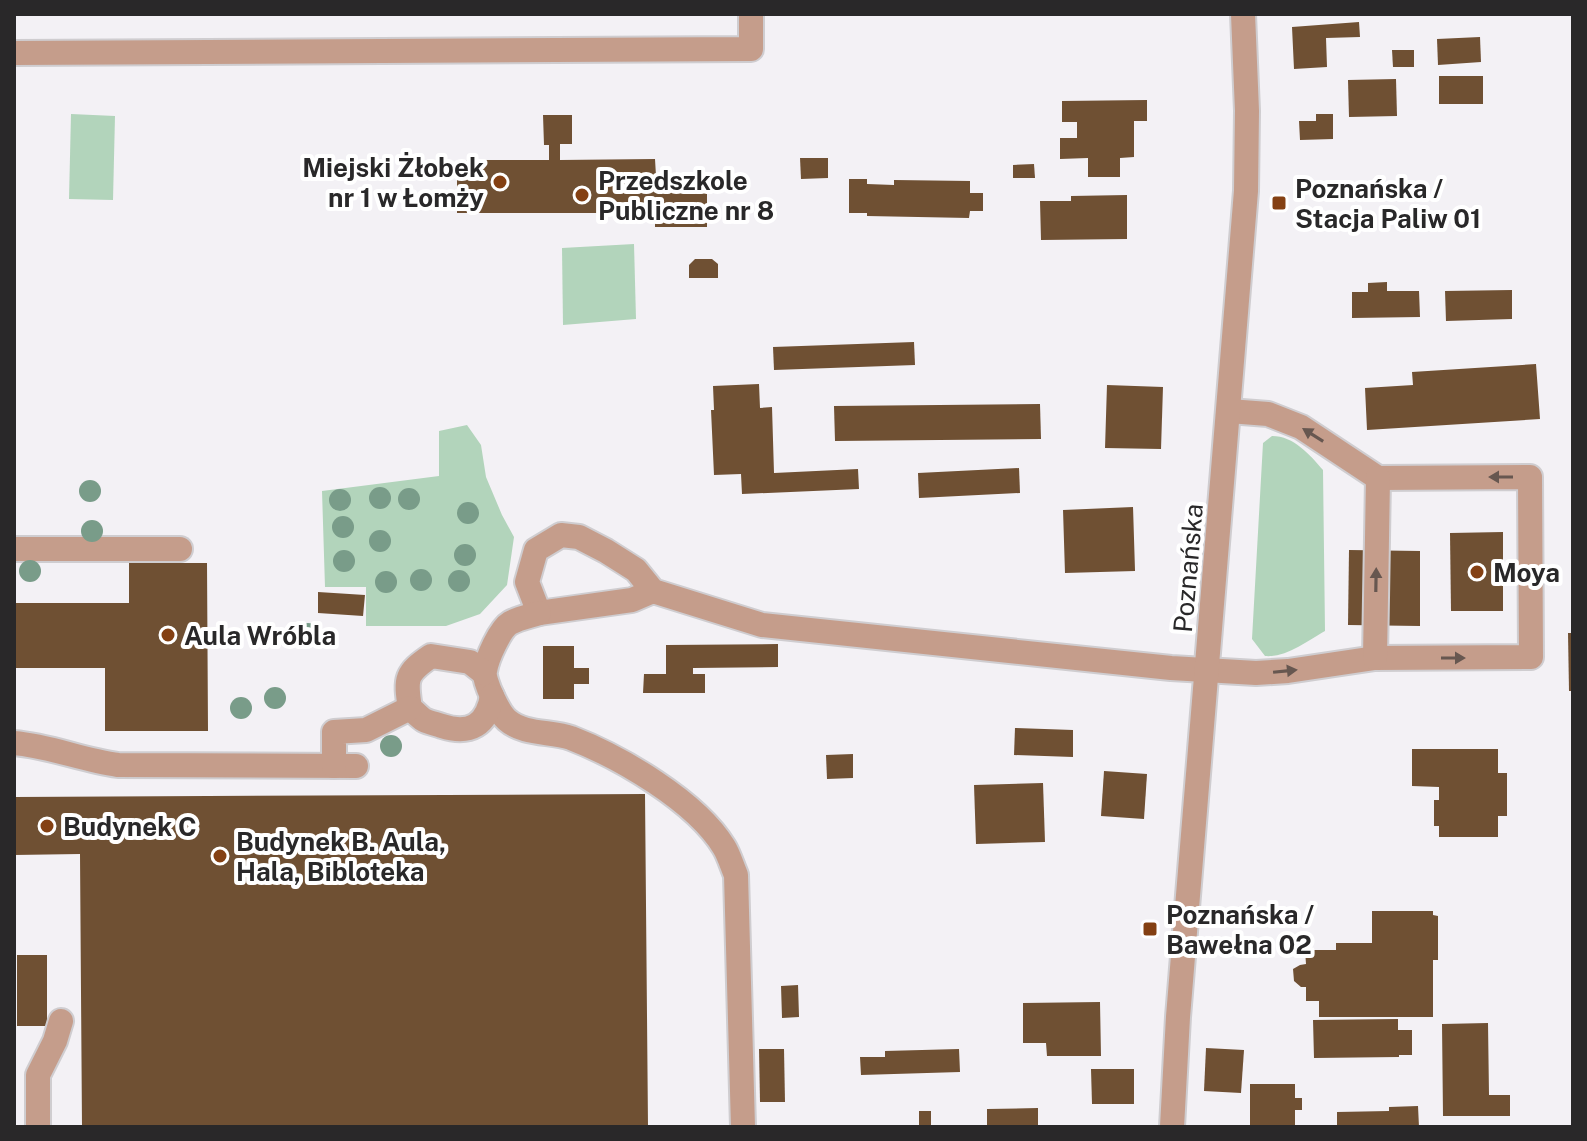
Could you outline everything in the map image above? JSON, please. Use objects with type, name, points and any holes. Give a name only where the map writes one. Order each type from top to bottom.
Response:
[{"type":"street","points":[[14,53],[751,49],[751,14]]},
{"type":"street","name":"Poznańska","points":[[1172,1127],[1178,1017],[1246,191],[1243,14]]},
{"type":"street","points":[[539,613],[527,582],[536,550],[561,535],[579,537],[606,551],[636,570],[653,591],[762,625],[1256,673],[1375,658],[1531,657],[1530,477],[1378,478],[1301,427],[1268,414],[1229,411]]},
{"type":"street","points":[[1375,658],[1378,478]]},
{"type":"street","points":[[14,549],[180,549]]},
{"type":"street","points":[[653,591],[632,600],[539,613],[508,623],[496,641],[488,685],[490,708],[481,723],[468,730],[425,720],[410,708],[406,688],[413,669],[431,656],[470,662],[488,685],[505,719],[524,729],[568,737],[612,756],[651,779],[696,813],[724,847],[736,875],[743,1127]]},
{"type":"street","points":[[14,743],[56,749],[91,761],[118,765],[345,766],[334,732],[366,730],[410,708]]},
{"type":"street","points":[[38,1127],[38,1075],[61,1021]]},
{"type":"street","points":[[14,1089],[38,1096]]},
{"type":"green space","points":[[71,114],[115,116],[113,200],[69,199]]},
{"type":"green space","points":[[634,244],[636,319],[563,325],[562,248]]},
{"type":"green space","points":[[467,425],[481,445],[486,477],[514,537],[507,585],[480,614],[446,626],[366,626],[366,587],[325,587],[322,491],[439,476],[439,431]]},
{"type":"green space","points":[[1272,436],[1294,443],[1323,470],[1325,631],[1288,652],[1265,656],[1252,639],[1263,443]]},
{"type":"building","points":[[1359,22],[1360,37],[1326,38],[1327,67],[1294,69],[1292,27]]},
{"type":"building","points":[[1480,37],[1481,62],[1438,65],[1437,39]]},
{"type":"building","points":[[1392,50],[1414,50],[1414,67],[1393,67]]},
{"type":"building","points":[[1439,76],[1483,76],[1483,104],[1439,104]]},
{"type":"building","points":[[1396,79],[1397,116],[1349,117],[1348,80]]},
{"type":"building","points":[[1147,100],[1147,121],[1134,121],[1134,157],[1120,158],[1120,177],[1088,177],[1088,158],[1060,159],[1060,138],[1077,138],[1077,122],[1062,122],[1062,101]]},
{"type":"building","points":[[1316,114],[1333,114],[1333,139],[1300,140],[1299,121],[1316,121]]},
{"type":"building","name":"Przedszkole Publiczne nr 8","points":[[543,115],[572,115],[572,144],[560,144],[560,160],[655,159],[656,176],[707,176],[707,227],[655,227],[655,213],[457,213],[457,160],[549,160],[549,145],[544,145]]},
{"type":"building","points":[[800,158],[828,158],[828,178],[801,179]]},
{"type":"building","points":[[1034,164],[1035,178],[1013,178],[1013,165]]},
{"type":"building","points":[[849,179],[867,179],[867,184],[894,185],[894,180],[970,181],[970,193],[983,193],[983,211],[970,211],[969,218],[849,213]]},
{"type":"building","points":[[1127,195],[1127,239],[1041,240],[1040,201],[1071,201],[1071,196]]},
{"type":"building","points":[[695,259],[712,259],[718,264],[718,278],[689,278],[689,265]]},
{"type":"building","points":[[1387,282],[1387,291],[1419,291],[1420,317],[1352,318],[1352,292],[1368,292],[1368,283]]},
{"type":"building","points":[[1512,290],[1512,319],[1446,321],[1445,291]]},
{"type":"building","points":[[914,342],[915,365],[774,370],[773,347]]},
{"type":"building","points":[[1536,364],[1540,419],[1367,430],[1365,388],[1413,385],[1412,372]]},
{"type":"building","points":[[759,384],[760,408],[772,407],[774,473],[858,469],[859,489],[742,494],[741,474],[714,475],[713,386]]},
{"type":"building","points":[[1107,385],[1163,387],[1161,449],[1105,448]]},
{"type":"building","points":[[1040,404],[1041,439],[835,441],[834,406]]},
{"type":"building","points":[[1019,468],[1020,493],[919,498],[918,473]]},
{"type":"building","points":[[1133,507],[1135,571],[1065,573],[1063,510]]},
{"type":"building","name":"Moya","points":[[1503,532],[1503,611],[1451,611],[1450,533]]},
{"type":"building","points":[[1349,550],[1420,551],[1420,626],[1348,625]]},
{"type":"building","name":"Aula Wróbla","points":[[129,563],[207,563],[208,731],[105,731],[105,668],[14,668],[14,603],[129,603]]},
{"type":"building","points":[[318,592],[365,595],[363,616],[318,613]]},
{"type":"building","points":[[1568,633],[1573,633],[1573,691],[1569,691]]},
{"type":"building","points":[[778,644],[778,667],[693,668],[693,674],[705,674],[705,693],[643,693],[644,674],[666,674],[666,645]]},
{"type":"building","points":[[543,646],[574,646],[574,668],[589,668],[589,684],[574,684],[574,699],[543,699]]},
{"type":"building","points":[[1015,728],[1073,730],[1073,757],[1014,755]]},
{"type":"building","points":[[1412,749],[1498,749],[1498,773],[1507,773],[1507,816],[1498,816],[1498,837],[1439,837],[1439,826],[1434,826],[1434,800],[1439,800],[1439,787],[1412,786]]},
{"type":"building","points":[[853,754],[853,778],[827,779],[826,755]]},
{"type":"building","points":[[1104,771],[1147,774],[1144,819],[1101,816]]},
{"type":"building","points":[[1043,783],[1045,842],[976,844],[974,785]]},
{"type":"building","points":[[645,794],[648,1127],[82,1127],[80,854],[14,855],[14,797]]},
{"type":"building","points":[[1372,911],[1433,911],[1433,915],[1438,916],[1438,960],[1433,960],[1433,1017],[1319,1017],[1319,1001],[1306,1001],[1306,987],[1294,981],[1293,969],[1306,964],[1305,950],[1336,950],[1336,943],[1372,943]]},
{"type":"building","points":[[17,955],[47,955],[47,1026],[17,1026]]},
{"type":"building","points":[[798,985],[799,1017],[782,1018],[781,986]]},
{"type":"building","points":[[1100,1002],[1101,1056],[1047,1056],[1046,1043],[1023,1043],[1023,1003]]},
{"type":"building","points":[[1398,1019],[1398,1030],[1412,1030],[1412,1055],[1314,1058],[1313,1020]]},
{"type":"building","points":[[1488,1023],[1489,1095],[1510,1095],[1510,1116],[1443,1116],[1442,1024]]},
{"type":"building","points":[[1206,1048],[1244,1050],[1241,1093],[1204,1091]]},
{"type":"building","points":[[759,1049],[784,1049],[785,1102],[760,1102]]},
{"type":"building","points":[[959,1049],[960,1072],[861,1075],[860,1057],[885,1057],[885,1051]]},
{"type":"building","points":[[1091,1069],[1134,1069],[1134,1104],[1092,1104]]},
{"type":"building","points":[[1250,1084],[1295,1084],[1295,1098],[1302,1098],[1302,1110],[1295,1110],[1295,1127],[1250,1127]]},
{"type":"building","points":[[1418,1106],[1419,1127],[1337,1127],[1337,1112],[1389,1111],[1389,1107]]},
{"type":"building","points":[[1038,1108],[1038,1127],[987,1127],[987,1109]]},
{"type":"building","points":[[919,1111],[931,1111],[931,1127],[919,1127]]},
{"type":"place","name":"Miejski Żłobek nr 1 w Łomży","points":[[500,182]]},
{"type":"place","name":"Przedszkole Publiczne nr 8","points":[[582,195]]},
{"type":"place","name":"Poznańska / Stacja Paliw 01","points":[[1279,203]]},
{"type":"place","name":"Moya","points":[[1477,572]]},
{"type":"place","name":"Aula Wróbla","points":[[168,635]]},
{"type":"place","name":"Budynek C","points":[[47,826]]},
{"type":"place","name":"Budynek B. Aula, Hala, Bibloteka","points":[[220,856]]},
{"type":"place","name":"Poznańska / Bawełna 02","points":[[1150,929]]}]
